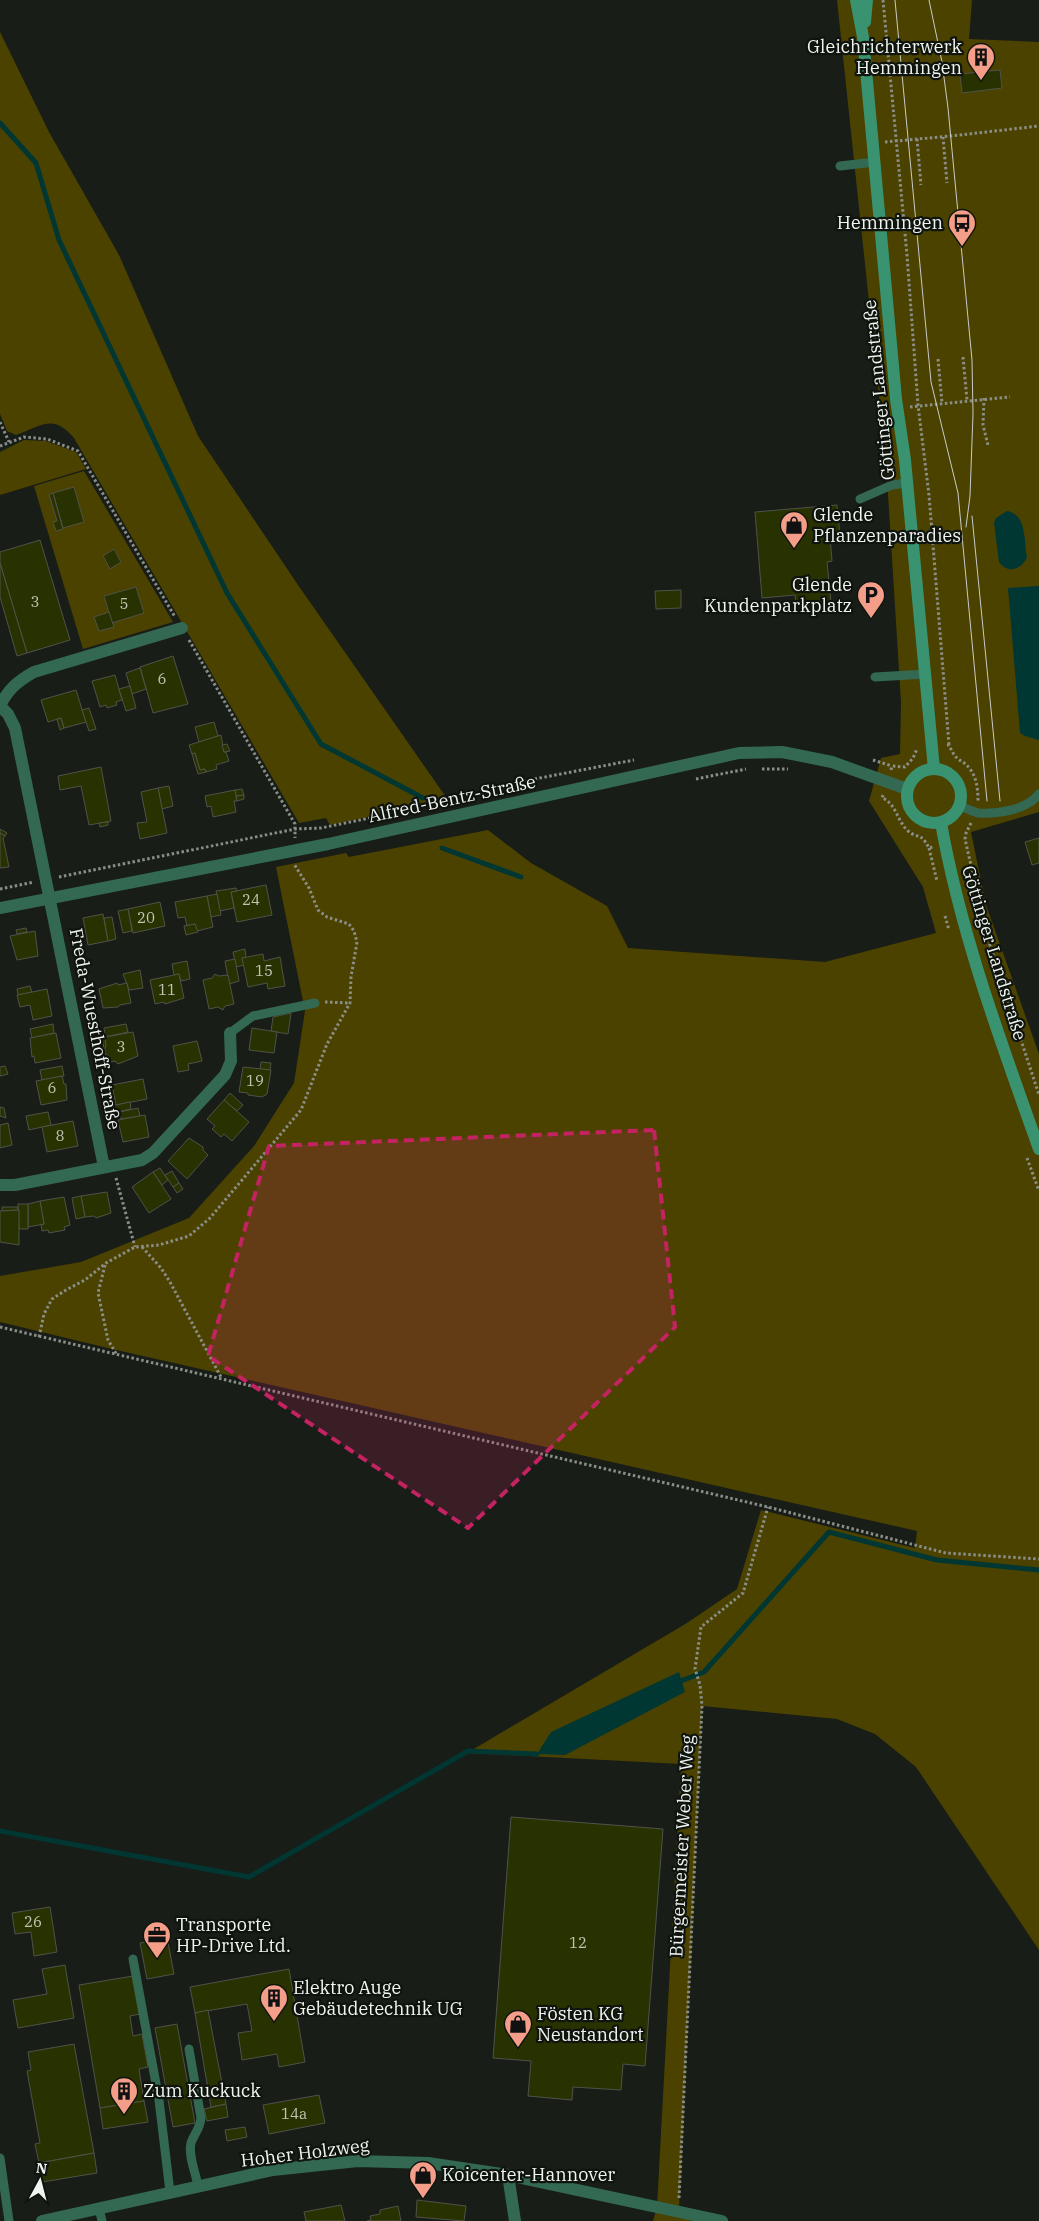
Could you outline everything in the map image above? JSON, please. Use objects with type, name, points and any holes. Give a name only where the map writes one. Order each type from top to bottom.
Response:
[{"type":"street","name":"Göttinger Landstraße","points":[[856,0],[863,37],[874,143],[898,410],[907,483],[934,769]]},
{"type":"street","name":"Göttinger Landstraße","points":[[863,37],[867,0]]},
{"type":"street","points":[[0,706],[5,695],[15,683],[34,672],[182,628]]},
{"type":"street","name":"Freda-Wuesthoff-Straße","points":[[0,706],[8,714],[15,728],[108,1166]]},
{"type":"street","name":"Alfred-Bentz-Straße","points":[[0,908],[294,850],[738,754],[782,752],[832,762],[907,789]]},
{"type":"street","points":[[934,769],[950,774],[956,780],[960,788],[960,806],[956,813],[941,823],[930,824],[920,820],[911,812],[907,802],[907,789],[920,773],[934,769]]},
{"type":"street","name":"Göttinger Landstraße","points":[[941,823],[961,914],[987,999],[1039,1149]]},
{"type":"street","points":[[0,1185],[15,1185],[142,1160],[153,1153],[225,1075],[230,1061],[230,1033]]},
{"type":"street","name":"Hoher Holzweg","points":[[42,2221],[273,2170],[358,2161],[428,2163],[508,2175],[679,2211],[702,2219],[722,2221]]},
{"type":"street","points":[[508,2175],[515,2221]]},
{"type":"lane","points":[[840,166],[875,162]]},
{"type":"lane","points":[[860,499],[892,485],[907,483]]},
{"type":"lane","points":[[875,677],[926,674]]},
{"type":"lane","points":[[960,806],[977,813],[1009,810],[1034,801],[1039,794]]},
{"type":"lane","points":[[230,1033],[252,1016],[315,1003]]},
{"type":"lane","points":[[133,1959],[159,2100],[170,2192]]},
{"type":"lane","points":[[189,2049],[201,2118],[200,2126],[192,2142],[191,2151],[198,2186]]},
{"type":"lane","points":[[0,2158],[9,2221]]},
{"type":"lane","points":[[99,2208],[102,2221]]},
{"type":"path","points":[[883,0],[918,406],[925,457],[949,745],[955,758],[970,769],[978,790],[977,813],[966,833],[966,842],[988,936],[1039,1095]]},
{"type":"path","points":[[874,143],[1039,126]]},
{"type":"path","points":[[943,137],[947,183]]},
{"type":"path","points":[[918,139],[921,185]]},
{"type":"path","points":[[963,357],[967,400]]},
{"type":"path","points":[[938,359],[942,403]]},
{"type":"path","points":[[898,410],[984,398],[1010,397]]},
{"type":"path","points":[[984,398],[983,425],[988,445]]},
{"type":"path","points":[[0,422],[9,442],[0,446]]},
{"type":"path","points":[[882,798],[892,766],[904,766],[913,758],[917,749],[916,740]]},
{"type":"path","points":[[917,749],[949,745]]},
{"type":"path","points":[[690,780],[748,768]]},
{"type":"path","points":[[756,768],[792,769]]},
{"type":"path","points":[[873,794],[890,801],[908,831],[923,837],[929,848],[966,842]]},
{"type":"path","points":[[0,889],[295,829]]},
{"type":"path","points":[[39,1337],[44,1314],[52,1299],[84,1280],[106,1263],[135,1247],[159,1245],[189,1236],[210,1218],[301,1110],[327,1044],[350,1003],[351,977],[357,942],[354,931],[349,924],[327,917],[318,910],[310,888],[294,864],[294,850]]},
{"type":"path","points":[[294,864],[303,862]]},
{"type":"path","points":[[315,1003],[333,1001],[350,1003]]},
{"type":"path","points":[[108,1166],[135,1247]]},
{"type":"path","points":[[142,1247],[158,1264],[170,1282],[222,1380]]},
{"type":"path","points":[[106,1263],[98,1293],[108,1340],[117,1355]]},
{"type":"path","points":[[0,1327],[768,1507],[946,1553],[1039,1559]]},
{"type":"path","name":"Bürgermeister Weber Weg","points":[[679,2211],[702,1706],[700,1685],[694,1669],[701,1626],[743,1593],[768,1507]]},
{"type":"highlighted area","points":[[654,1130],[675,1327],[468,1528],[208,1356],[269,1146]]},
{"type":"shaded area","points":[[837,0],[972,0],[969,39],[1039,42],[1039,812],[971,832],[986,905],[1039,1054],[1039,1950],[916,1767],[875,1734],[837,1719],[702,1706],[679,2210],[701,2221],[653,2221],[657,2207],[681,1764],[467,1753],[687,1623],[737,1589],[761,1510],[915,1548],[917,1531],[0,1322],[0,1276],[81,1262],[189,1218],[254,1146],[294,1083],[305,1011],[276,867],[346,853],[349,857],[488,830],[531,863],[607,906],[628,948],[825,962],[936,933],[923,887],[869,801],[881,758],[900,754],[901,702],[886,462]]},
{"type":"shaded area","points":[[0,32],[49,132],[119,255],[198,436],[298,585],[448,800],[330,825],[326,818],[299,823],[74,438],[67,430],[53,424],[40,425],[16,435],[7,431],[0,414]]},
{"type":"shaded area","points":[[24,440],[46,441],[76,452],[86,469],[0,495],[0,452]]},
{"type":"shaded area","points":[[84,471],[173,622],[83,649],[34,486]]},
{"type":"water","points":[[1007,511],[1018,517],[1025,537],[1027,558],[1014,569],[1006,568],[999,562],[994,523],[996,518]]},
{"type":"water","points":[[1039,586],[1039,740],[1020,733],[1008,588]]},
{"type":"water","points":[[679,1672],[685,1692],[565,1755],[537,1754],[551,1732]]},
{"type":"building","name":"Gleichrichterwerk Hemmingen","points":[[1000,70],[1002,88],[962,93],[960,74]]},
{"type":"building","points":[[74,487],[84,522],[63,528],[53,493]]},
{"type":"building","points":[[53,493],[63,529],[56,531],[53,522],[57,521],[49,494]]},
{"type":"building","name":"Glende Pflanzenparadies","points":[[837,505],[840,536],[830,537],[832,561],[827,562],[831,602],[796,605],[795,595],[762,598],[755,512]]},
{"type":"building","points":[[40,540],[70,640],[27,653],[0,563],[0,552]]},
{"type":"building","points":[[114,549],[121,562],[110,569],[103,556]]},
{"type":"building","points":[[0,563],[27,653],[17,656],[0,597]]},
{"type":"building","points":[[136,587],[144,613],[112,623],[104,596]]},
{"type":"building","points":[[681,590],[681,608],[656,609],[655,591]]},
{"type":"building","points":[[109,612],[114,627],[99,631],[94,617]]},
{"type":"building","points":[[173,656],[188,704],[153,713],[140,667]]},
{"type":"building","points":[[140,668],[146,689],[132,694],[126,673]]},
{"type":"building","points":[[115,675],[122,700],[116,702],[117,705],[107,708],[106,705],[100,707],[92,681]]},
{"type":"building","points":[[130,686],[136,708],[126,711],[119,689]]},
{"type":"building","points":[[76,690],[86,722],[64,728],[61,718],[48,722],[41,700]]},
{"type":"building","points":[[89,708],[96,729],[89,731],[82,710]]},
{"type":"building","points":[[61,718],[64,728],[60,730],[57,719]]},
{"type":"building","points":[[214,722],[218,736],[199,742],[195,727]]},
{"type":"building","points":[[221,735],[224,752],[226,752],[229,761],[216,765],[217,769],[206,772],[205,769],[200,770],[195,753],[192,754],[189,745]]},
{"type":"building","points":[[227,744],[230,751],[224,752],[222,745]]},
{"type":"building","points":[[195,753],[200,770],[205,769],[206,772],[198,774],[192,754]]},
{"type":"building","points":[[101,767],[111,821],[89,825],[81,786],[60,790],[58,776]]},
{"type":"building","points":[[169,786],[173,806],[162,809],[158,788]]},
{"type":"building","points":[[158,788],[167,833],[140,839],[137,823],[147,822],[141,792]]},
{"type":"building","points":[[242,789],[244,795],[236,796],[235,790]]},
{"type":"building","points":[[235,790],[236,812],[213,817],[211,806],[207,807],[205,796]]},
{"type":"building","points":[[244,795],[244,799],[237,801],[236,796]]},
{"type":"building","points":[[108,822],[108,825],[100,827],[99,823]]},
{"type":"building","points":[[0,829],[7,833],[5,836],[0,833]]},
{"type":"building","points":[[0,833],[5,836],[3,838],[9,867],[0,868]]},
{"type":"building","points":[[1039,838],[1039,863],[1032,865],[1025,842]]},
{"type":"building","points":[[266,885],[272,915],[237,922],[231,892]]},
{"type":"building","points":[[236,888],[237,891],[231,892],[234,908],[220,911],[216,891]]},
{"type":"building","points":[[217,894],[221,915],[211,917],[207,896]]},
{"type":"building","points":[[207,896],[213,927],[197,931],[195,924],[187,926],[185,917],[178,918],[175,902]]},
{"type":"building","points":[[160,902],[165,926],[133,933],[128,909]]},
{"type":"building","points":[[128,909],[132,931],[123,933],[118,911]]},
{"type":"building","points":[[103,914],[108,941],[88,945],[83,918]]},
{"type":"building","points":[[112,917],[116,939],[108,941],[104,918]]},
{"type":"building","points":[[195,924],[198,932],[186,935],[184,926]]},
{"type":"building","points":[[26,928],[27,932],[17,934],[16,930]]},
{"type":"building","points":[[35,931],[38,956],[17,960],[10,936]]},
{"type":"building","points":[[245,949],[246,958],[242,958],[244,965],[236,967],[233,952]]},
{"type":"building","points":[[263,954],[264,961],[280,957],[285,986],[268,989],[267,983],[248,987],[242,958]]},
{"type":"building","points":[[235,959],[239,981],[229,984],[225,961]]},
{"type":"building","points":[[187,961],[190,979],[181,981],[179,974],[174,975],[172,964]]},
{"type":"building","points":[[140,970],[143,988],[129,990],[123,974]]},
{"type":"building","points":[[179,974],[184,998],[165,1004],[164,1002],[155,1004],[150,980]]},
{"type":"building","points":[[215,974],[219,976],[228,975],[234,1004],[225,1006],[223,1010],[218,1007],[209,1009],[203,980],[212,978]]},
{"type":"building","points":[[117,983],[118,985],[127,983],[131,1003],[118,1007],[103,1008],[99,989]]},
{"type":"building","points":[[30,986],[32,993],[18,995],[17,989]]},
{"type":"building","points":[[47,989],[52,1016],[33,1020],[30,1005],[20,1007],[17,995]]},
{"type":"building","points":[[291,1013],[288,1034],[271,1031],[273,1017]]},
{"type":"building","points":[[53,1024],[54,1033],[32,1038],[30,1029]]},
{"type":"building","points":[[126,1024],[128,1032],[105,1037],[104,1028]]},
{"type":"building","points":[[252,1028],[277,1032],[274,1053],[249,1050]]},
{"type":"building","points":[[133,1032],[138,1056],[118,1064],[115,1061],[110,1062],[109,1056],[105,1054],[105,1037]]},
{"type":"building","points":[[56,1033],[61,1058],[35,1063],[34,1056],[32,1057],[30,1038]]},
{"type":"building","points":[[102,1037],[105,1037],[106,1046],[104,1049]]},
{"type":"building","points":[[197,1041],[202,1061],[188,1064],[189,1070],[178,1072],[173,1046]]},
{"type":"building","points":[[261,1062],[271,1063],[270,1070],[260,1069]]},
{"type":"building","points":[[5,1066],[8,1074],[0,1076],[0,1067]]},
{"type":"building","points":[[62,1066],[64,1076],[42,1080],[40,1070]]},
{"type":"building","points":[[243,1067],[271,1070],[267,1094],[262,1097],[239,1092]]},
{"type":"building","points":[[62,1076],[64,1084],[66,1084],[67,1100],[41,1105],[36,1081]]},
{"type":"building","points":[[143,1079],[147,1099],[116,1105],[112,1085]]},
{"type":"building","points":[[230,1093],[243,1105],[237,1111],[224,1100]]},
{"type":"building","points":[[224,1100],[249,1122],[232,1141],[224,1134],[221,1137],[212,1129],[215,1126],[207,1119]]},
{"type":"building","points":[[130,1102],[131,1109],[112,1113],[111,1106]]},
{"type":"building","points":[[0,1107],[4,1108],[6,1118],[0,1116]]},
{"type":"building","points":[[138,1108],[140,1116],[121,1119],[120,1112]]},
{"type":"building","points":[[48,1112],[51,1125],[29,1130],[26,1116]]},
{"type":"building","points":[[145,1115],[149,1137],[123,1142],[118,1120]]},
{"type":"building","points":[[73,1121],[78,1146],[47,1152],[42,1127]]},
{"type":"building","points":[[8,1123],[12,1145],[0,1148],[0,1125]]},
{"type":"building","points":[[189,1138],[203,1147],[203,1150],[208,1155],[187,1179],[168,1161]]},
{"type":"building","points":[[160,1168],[168,1180],[162,1185],[153,1172]]},
{"type":"building","points":[[172,1171],[179,1183],[173,1187],[165,1175]]},
{"type":"building","points":[[153,1172],[171,1199],[149,1213],[132,1187]]},
{"type":"building","points":[[179,1183],[183,1189],[177,1193],[173,1187]]},
{"type":"building","points":[[107,1192],[111,1213],[96,1218],[94,1216],[85,1217],[81,1196]]},
{"type":"building","points":[[81,1196],[85,1217],[76,1219],[72,1198]]},
{"type":"building","points":[[64,1197],[70,1225],[64,1227],[65,1230],[49,1233],[48,1230],[42,1231],[41,1224],[44,1224],[40,1201]]},
{"type":"building","points":[[40,1201],[44,1224],[28,1227],[28,1204]]},
{"type":"building","points":[[18,1204],[28,1204],[28,1229],[19,1229]]},
{"type":"building","points":[[2,1207],[18,1207],[18,1210],[2,1211]]},
{"type":"building","points":[[19,1210],[19,1245],[0,1242],[0,1211]]},
{"type":"building","points":[[511,1817],[663,1829],[645,2066],[623,2064],[621,2090],[573,2087],[572,2100],[528,2096],[531,2061],[493,2058]]},
{"type":"building","points":[[50,1907],[57,1952],[34,1956],[31,1932],[15,1934],[12,1913]]},
{"type":"building","name":"Transporte HP-Drive Ltd.","points":[[167,1937],[174,1974],[147,1979],[140,1943]]},
{"type":"building","points":[[65,1965],[74,2018],[18,2028],[13,2000],[47,1994],[42,1969]]},
{"type":"building","name":"Elektro Auge Gebäudetechnik UG","points":[[289,1969],[305,2062],[279,2067],[277,2054],[242,2060],[238,2033],[252,2031],[247,2004],[195,2013],[190,1987]]},
{"type":"building","points":[[133,1976],[140,2014],[130,2016],[133,2036],[142,2034],[148,2067],[139,2069],[144,2101],[100,2108],[79,1985]]},
{"type":"building","points":[[208,2010],[226,2104],[211,2107],[195,2013]]},
{"type":"building","points":[[177,2024],[195,2123],[173,2127],[155,2028]]},
{"type":"building","points":[[74,2044],[94,2153],[39,2163],[35,2144],[40,2143],[27,2071],[31,2070],[28,2052]]},
{"type":"building","points":[[319,2095],[325,2123],[269,2134],[263,2105]]},
{"type":"building","name":"Zum Kuckuck","points":[[144,2101],[148,2122],[103,2129],[100,2108]]},
{"type":"building","points":[[226,2104],[228,2117],[207,2121],[204,2109]]},
{"type":"building","points":[[245,2127],[247,2137],[227,2141],[225,2130]]},
{"type":"building","points":[[94,2153],[97,2173],[42,2182],[39,2163]]},
{"type":"building","points":[[417,2200],[466,2206],[464,2221],[416,2217]]},
{"type":"building","points":[[341,2205],[345,2221],[306,2221],[304,2212]]},
{"type":"building","points":[[398,2206],[401,2221],[367,2221],[371,2220],[370,2216],[380,2214],[380,2210]]},
{"type":"waterway","points":[[0,123],[36,163],[59,240],[227,593],[321,744],[423,798]]},
{"type":"waterway","points":[[442,848],[521,877]]},
{"type":"waterway","points":[[681,1681],[704,1672],[829,1532],[937,1560],[1039,1570]]},
{"type":"waterway","points":[[0,1831],[249,1877],[468,1751],[537,1754]]},
{"type":"tram line","points":[[895,0],[931,382],[958,493],[987,801]]},
{"type":"tram line","points":[[929,0],[942,62],[948,108],[972,360],[973,414],[970,496],[966,527]]},
{"type":"tram line","points":[[972,516],[1000,801]]},
{"type":"place","name":"Gleichrichterwerk Hemmingen","points":[[981,81]]},
{"type":"place","name":"Hemmingen","points":[[962,247]]},
{"type":"place","name":"Glende Pflanzenparadies","points":[[794,549]]},
{"type":"place","name":"Glende Kundenparkplatz","points":[[871,619]]},
{"type":"place","name":"Transporte HP-Drive Ltd.","points":[[157,1959]]},
{"type":"place","name":"Elektro Auge Gebäudetechnik UG","points":[[274,2022]]},
{"type":"place","name":"Fösten KG Neustandort","points":[[518,2048]]},
{"type":"place","name":"Zum Kuckuck","points":[[124,2115]]},
{"type":"place","name":"Koicenter-Hannover","points":[[423,2199]]}]
